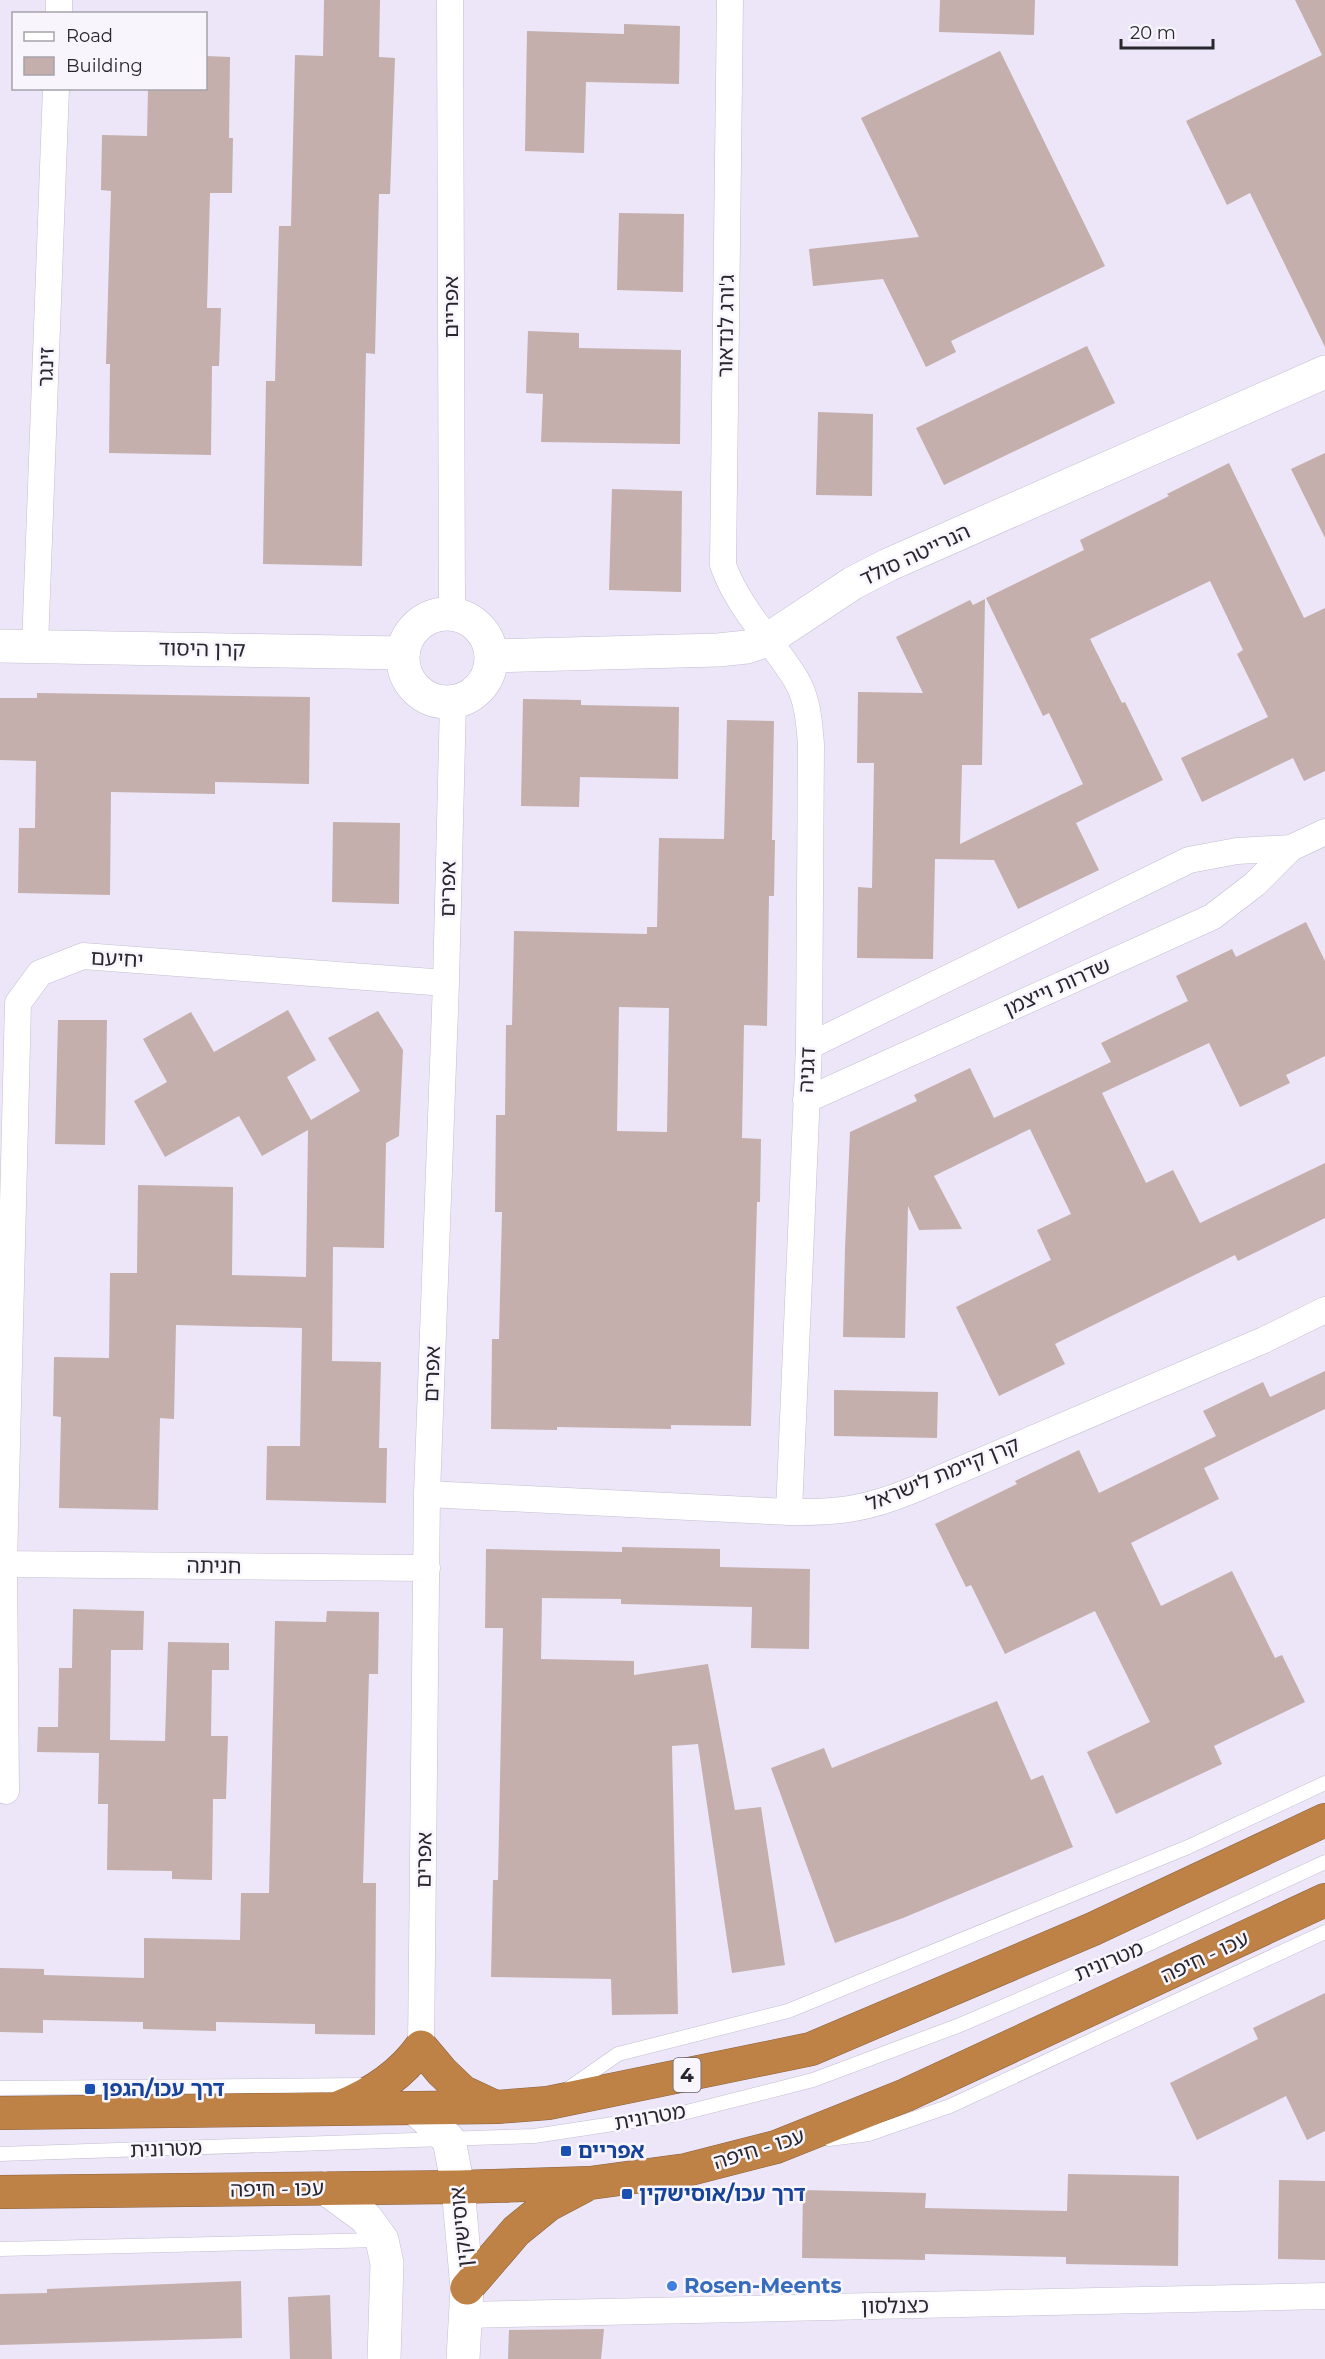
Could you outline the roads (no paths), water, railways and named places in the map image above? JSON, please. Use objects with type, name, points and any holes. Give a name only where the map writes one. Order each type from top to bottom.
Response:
[{"type":"highway","name":"4","points":[[0,2113],[416,2109],[548,2103],[811,2049],[1093,1929],[1325,1820]]},
{"type":"highway","name":"עכו - חיפה","points":[[0,2192],[458,2187],[590,2183],[686,2170],[776,2147],[906,2095],[1325,1900]]},
{"type":"highway","points":[[333,2110],[360,2099],[382,2085],[409,2064],[421,2047],[463,2092],[497,2107]]},
{"type":"highway","points":[[466,2302],[516,2231],[548,2205],[590,2183]]},
{"type":"street","name":"אפריים","points":[[450,0],[452,615]]},
{"type":"street","name":"ג'ורג לנדאור","points":[[730,0],[723,565],[730,586],[741,605],[767,640]]},
{"type":"street","name":"זינגר","points":[[35,646],[56,90]]},
{"type":"street","name":"הנרייטה סולד","points":[[491,656],[717,650],[747,647],[767,640],[853,583],[888,566],[1325,372]]},
{"type":"street","points":[[438,615],[452,615],[466,619],[479,628],[487,641],[491,656],[490,669],[477,692],[465,699],[439,702],[416,690],[408,679],[403,653],[407,640],[415,628],[438,615]]},
{"type":"street","name":"דגניה","points":[[767,640],[798,682],[808,710],[811,744],[809,1046],[789,1512]]},
{"type":"street","name":"קרן היסוד","points":[[0,646],[403,653]]},
{"type":"street","name":"אפרים","points":[[421,2047],[428,1568],[427,1494],[446,982],[453,702]]},
{"type":"street","name":"שדרות וייצמן","points":[[806,1100],[1212,917],[1255,884],[1291,848],[1325,832]]},
{"type":"street","name":"שדרות וייצמן","points":[[809,1046],[1189,860],[1237,851],[1291,848]]},
{"type":"street","name":"יחיעם","points":[[6,1791],[2,1564],[18,1003],[40,973],[83,956],[446,982]]},
{"type":"street","name":"קרן קיימת לישראל","points":[[427,1494],[789,1512],[849,1510],[881,1503],[1264,1340],[1325,1310]]},
{"type":"street","name":"חניתה","points":[[2,1564],[428,1568]]},
{"type":"street","points":[[416,2109],[449,2140]]},
{"type":"street","name":"אוסישקין","points":[[449,2140],[458,2187],[466,2302],[463,2359]]},
{"type":"street","points":[[325,2188],[366,2218],[382,2240],[387,2263],[384,2359]]},
{"type":"street","name":"כצנלסון","points":[[466,2302],[1325,2296]]},
{"type":"lane","points":[[548,2103],[618,2054],[788,2011],[1188,1848],[1325,1783]]},
{"type":"lane","name":"מטרונית","points":[[0,2154],[534,2136],[679,2114],[813,2080],[960,2025],[1153,1942],[1325,1862]]},
{"type":"lane","points":[[776,2147],[869,2134],[950,2106],[1325,1932]]},
{"type":"lane","points":[[0,2088],[382,2085]]},
{"type":"lane","points":[[0,2249],[382,2240]]},
{"type":"place","name":"דרך עכו/הגפן","points":[[90,2089]]},
{"type":"place","name":"אפריים","points":[[566,2151]]},
{"type":"place","name":"דרך עכו/אוסישקין","points":[[627,2194]]},
{"type":"place","name":"Rosen-Meents","points":[[672,2286]]}]
